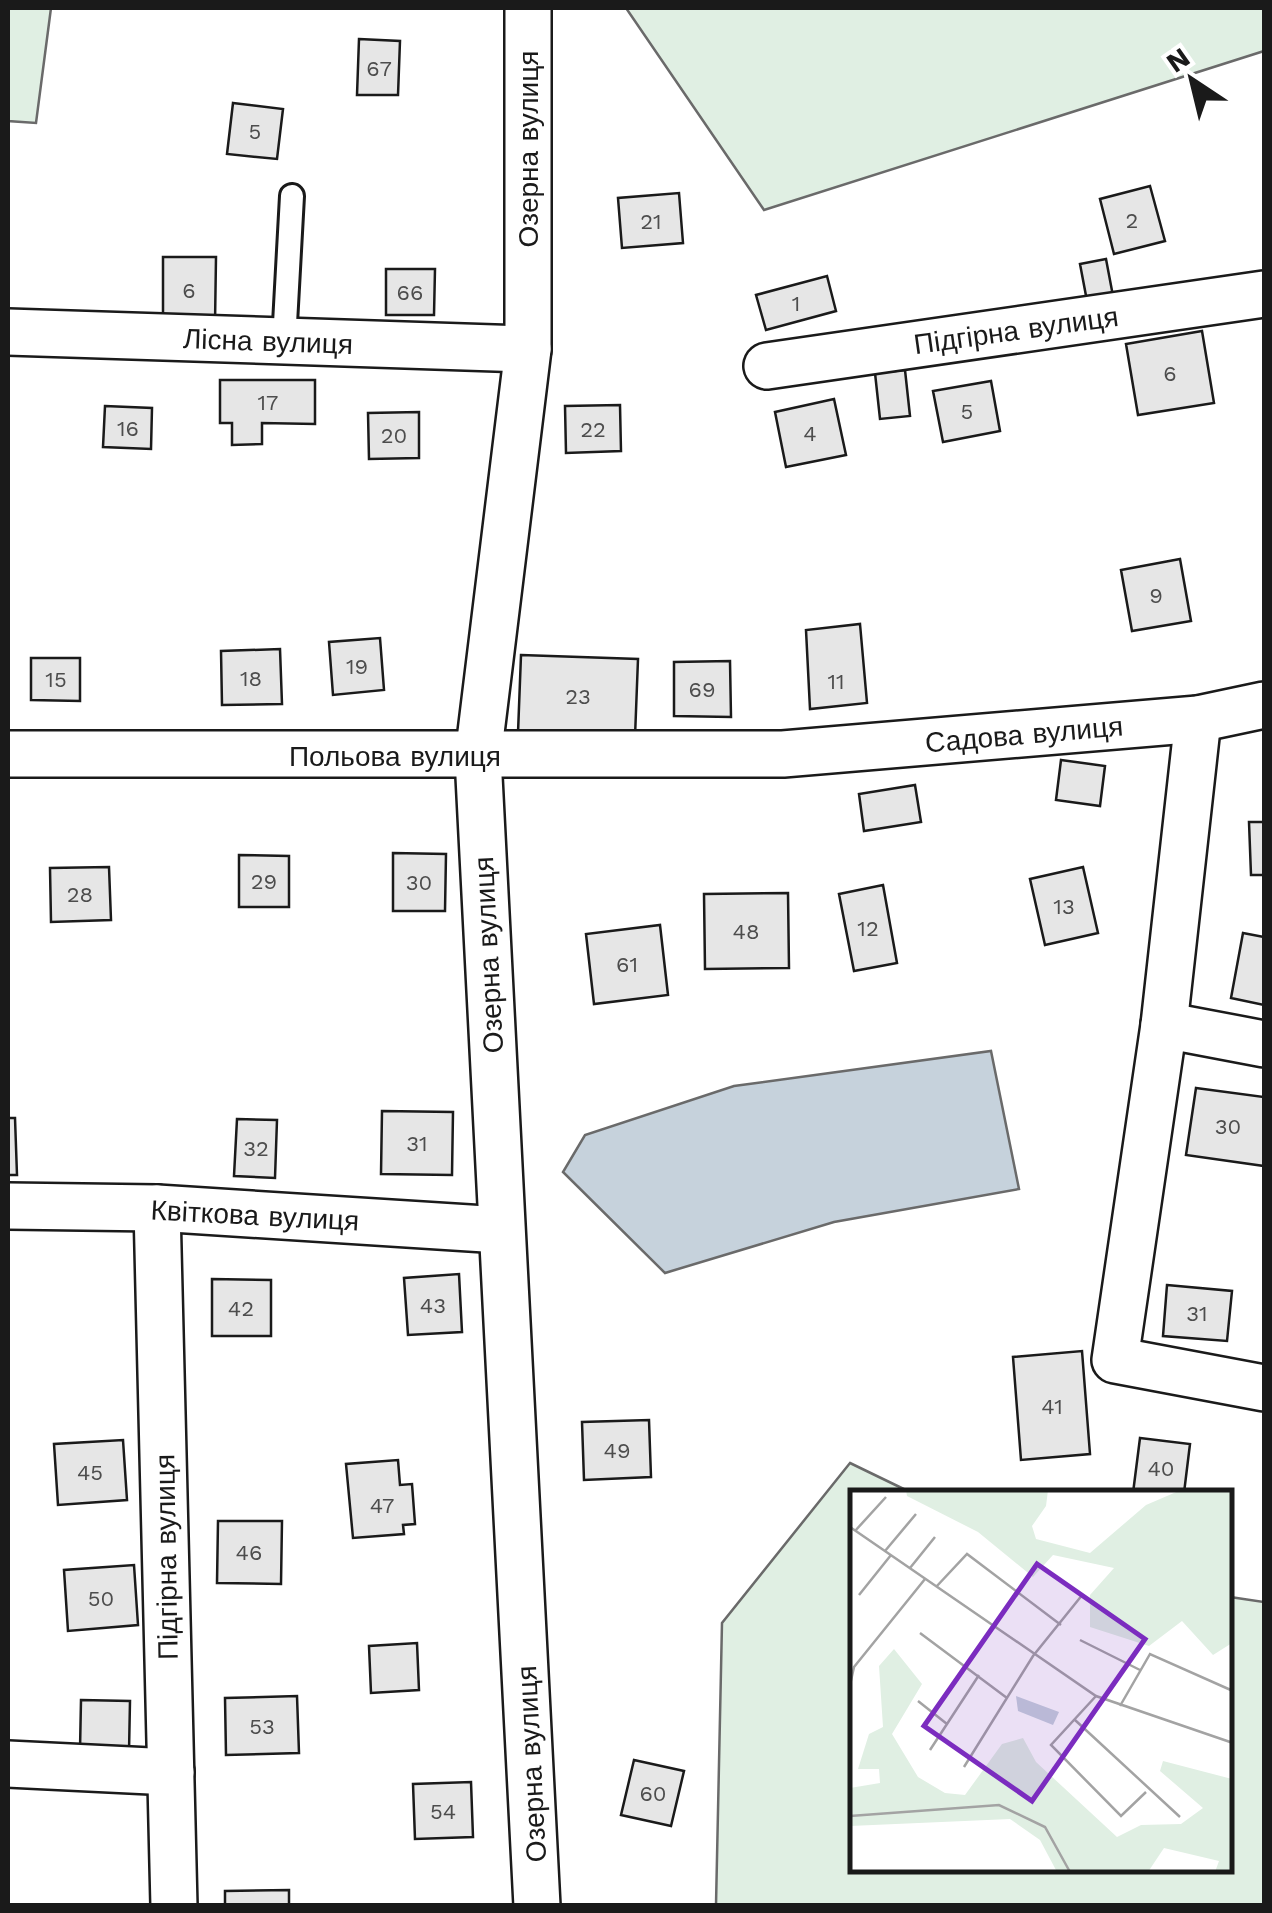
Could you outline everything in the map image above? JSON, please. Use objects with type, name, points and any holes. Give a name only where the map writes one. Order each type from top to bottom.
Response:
[{"type":"street","name":"Озерна вулиця","points":[[528,8],[528,349],[478,756],[537,1906]]},
{"type":"street","name":"Підгірна вулиця","points":[[767,366],[1264,294]]},
{"type":"street","name":"Лісна вулиця","points":[[8,332],[528,349]]},
{"type":"street","name":"Садова вулиця","points":[[783,754],[1198,719],[1264,706]]},
{"type":"street","points":[[1198,719],[1164,1026],[1115,1360],[1264,1388]]},
{"type":"street","name":"Польова вулиця","points":[[8,754],[783,754]]},
{"type":"street","points":[[1164,1026],[1264,1044]]},
{"type":"street","name":"Квіткова вулиця","points":[[8,1206],[157,1208],[501,1230]]},
{"type":"street","name":"Підгірна вулиця","points":[[157,1208],[174,1906]]},
{"type":"street","points":[[8,1764],[171,1772]]},
{"type":"lane","points":[[284,342],[292,196]]},
{"type":"green space","points":[[8,8],[51,8],[36,123],[8,121]]},
{"type":"green space","points":[[626,8],[1264,8],[1264,51],[764,210]]},
{"type":"green space","points":[[850,1463],[906,1490],[850,1490],[850,1873],[1232,1873],[1232,1597],[1264,1602],[1264,1905],[716,1905],[722,1623]]},
{"type":"shaded area","points":[[991,1051],[1019,1189],[834,1222],[665,1273],[563,1172],[585,1135],[734,1086]]},
{"type":"building","points":[[359,39],[400,41],[398,95],[357,95]]},
{"type":"building","points":[[233,103],[283,109],[277,159],[227,154]]},
{"type":"building","points":[[1150,186],[1165,241],[1114,254],[1100,199]]},
{"type":"building","points":[[679,193],[683,243],[622,248],[618,198]]},
{"type":"building","points":[[163,257],[216,257],[215,324],[163,324]]},
{"type":"building","points":[[1106,259],[1113,296],[1087,301],[1080,264]]},
{"type":"building","points":[[386,269],[435,269],[434,315],[386,315]]},
{"type":"building","points":[[827,276],[836,311],[766,330],[756,295]]},
{"type":"building","points":[[1202,331],[1214,403],[1138,415],[1126,344]]},
{"type":"building","points":[[905,370],[910,416],[880,419],[875,373]]},
{"type":"building","points":[[220,380],[315,380],[315,424],[262,423],[262,444],[232,445],[232,423],[220,423]]},
{"type":"building","points":[[991,381],[1000,431],[943,442],[933,391]]},
{"type":"building","points":[[834,399],[846,455],[786,467],[775,412]]},
{"type":"building","points":[[620,405],[621,451],[566,453],[565,406]]},
{"type":"building","points":[[105,406],[152,408],[151,449],[103,447]]},
{"type":"building","points":[[419,412],[419,458],[369,459],[368,413]]},
{"type":"building","points":[[1180,559],[1191,621],[1132,631],[1121,570]]},
{"type":"building","points":[[860,624],[867,703],[810,709],[806,630]]},
{"type":"building","points":[[380,638],[384,690],[333,695],[329,642]]},
{"type":"building","points":[[280,649],[282,704],[222,705],[221,651]]},
{"type":"building","points":[[521,655],[638,659],[635,737],[518,733]]},
{"type":"building","points":[[31,658],[80,658],[80,701],[31,700]]},
{"type":"building","points":[[730,661],[731,717],[674,716],[674,662]]},
{"type":"building","points":[[1061,760],[1105,766],[1100,806],[1056,800]]},
{"type":"building","points":[[915,785],[921,822],[864,831],[859,794]]},
{"type":"building","points":[[1249,822],[1264,822],[1264,875],[1251,875]]},
{"type":"building","points":[[393,853],[446,854],[445,911],[393,911]]},
{"type":"building","points":[[239,855],[289,856],[289,907],[239,907]]},
{"type":"building","points":[[109,867],[111,920],[51,922],[50,868]]},
{"type":"building","points":[[1083,867],[1098,933],[1045,945],[1030,879]]},
{"type":"building","points":[[883,885],[897,963],[854,971],[839,894]]},
{"type":"building","points":[[788,893],[789,968],[705,969],[704,894]]},
{"type":"building","points":[[660,925],[668,995],[594,1004],[586,934]]},
{"type":"building","points":[[1243,933],[1264,937],[1264,1005],[1231,998]]},
{"type":"building","points":[[1196,1088],[1264,1097],[1264,1166],[1186,1155]]},
{"type":"building","points":[[382,1111],[453,1112],[452,1175],[381,1174]]},
{"type":"building","points":[[8,1118],[15,1118],[17,1175],[8,1175]]},
{"type":"building","points":[[237,1119],[277,1120],[275,1178],[234,1176]]},
{"type":"building","points":[[459,1274],[462,1332],[408,1335],[404,1278]]},
{"type":"building","points":[[212,1279],[271,1280],[271,1336],[212,1336]]},
{"type":"building","points":[[1167,1285],[1232,1291],[1227,1341],[1163,1336]]},
{"type":"building","points":[[1082,1351],[1090,1454],[1021,1460],[1013,1357]]},
{"type":"building","points":[[649,1420],[651,1477],[584,1480],[582,1422]]},
{"type":"building","points":[[1140,1438],[1190,1444],[1184,1490],[1133,1490]]},
{"type":"building","points":[[123,1440],[127,1500],[58,1505],[54,1444]]},
{"type":"building","points":[[398,1460],[400,1485],[412,1484],[415,1524],[403,1525],[404,1534],[353,1538],[346,1464]]},
{"type":"building","points":[[218,1521],[282,1521],[281,1584],[217,1583]]},
{"type":"building","points":[[134,1565],[138,1625],[68,1631],[64,1570]]},
{"type":"building","points":[[417,1643],[419,1690],[371,1693],[369,1646]]},
{"type":"building","points":[[297,1696],[299,1753],[226,1755],[225,1698]]},
{"type":"building","points":[[81,1700],[130,1701],[129,1752],[80,1750]]},
{"type":"building","points":[[634,1760],[684,1771],[671,1826],[621,1815]]},
{"type":"building","points":[[471,1782],[473,1837],[415,1839],[413,1784]]},
{"type":"building","points":[[289,1890],[289,1906],[225,1906],[225,1891]]}]
